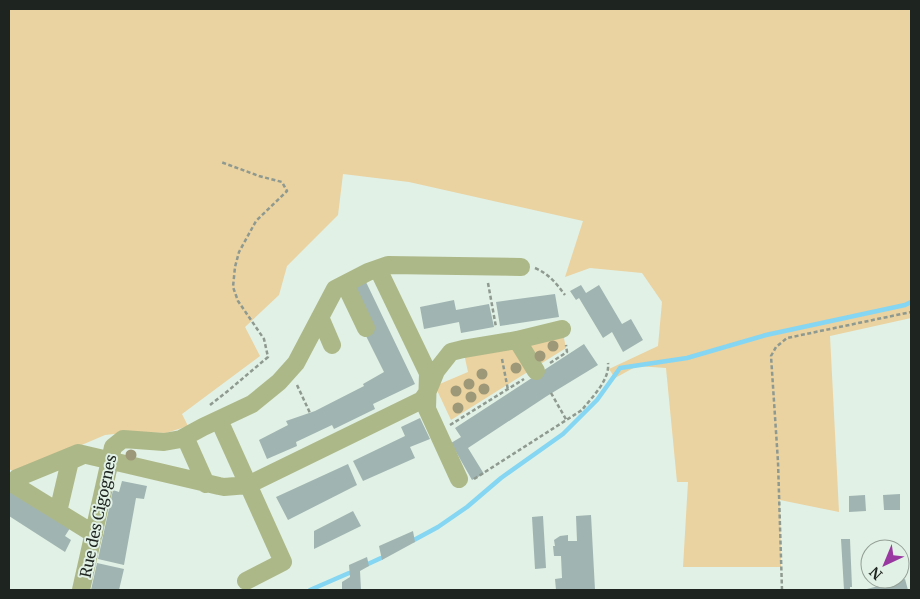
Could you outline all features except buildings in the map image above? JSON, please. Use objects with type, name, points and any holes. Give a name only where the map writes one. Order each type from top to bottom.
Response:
[{"type":"street","name":"Rue des Cigognes","points":[[81,590],[111,454],[123,439],[164,442],[181,439],[252,404],[279,382],[296,363],[335,289],[368,272],[388,265],[521,267]]},
{"type":"street","points":[[378,269],[428,373],[427,409],[458,479]]},
{"type":"street","points":[[345,284],[366,328]]},
{"type":"street","points":[[320,317],[332,345]]},
{"type":"street","points":[[94,534],[13,484],[17,478],[78,453],[111,454],[206,484],[224,487],[248,485],[422,400],[428,393],[436,372],[452,352],[517,340],[562,329]]},
{"type":"street","points":[[517,340],[536,371]]},
{"type":"street","points":[[218,420],[284,562],[246,581]]},
{"type":"street","points":[[185,437],[206,484]]},
{"type":"street","points":[[58,512],[70,461],[85,454]]},
{"type":"path","points":[[206,407],[268,357],[264,339],[238,301],[233,287],[235,267],[239,252],[256,220],[287,191],[282,182],[220,162]]},
{"type":"path","points":[[486,267],[508,390]]},
{"type":"path","points":[[521,267],[535,268],[545,273],[553,279],[565,295]]},
{"type":"path","points":[[782,590],[778,462],[771,356],[776,347],[787,338],[911,312]]},
{"type":"path","points":[[437,432],[567,352],[562,329]]},
{"type":"path","points":[[458,479],[472,480],[484,474],[582,410],[604,380],[609,369],[608,363]]},
{"type":"path","points":[[289,370],[310,412]]},
{"type":"path","points":[[551,394],[567,421]]},
{"type":"shaded area","points":[[9,9],[911,9],[911,318],[830,336],[839,512],[780,500],[781,567],[683,567],[688,482],[677,482],[666,368],[637,366],[615,378],[609,369],[658,346],[662,302],[642,273],[590,268],[565,277],[583,221],[409,182],[343,174],[338,215],[287,266],[279,295],[245,327],[260,356],[182,414],[188,426],[166,433],[133,432],[105,435],[16,473],[9,469]]},
{"type":"shaded area","points":[[562,329],[566,348],[451,420],[435,386],[468,372],[463,349]]},
{"type":"waterway","points":[[414,540],[438,527],[467,507],[501,478],[563,434],[597,400],[620,368],[687,358],[766,335],[905,305],[911,302]]},
{"type":"waterway","points":[[368,564],[381,558]]},
{"type":"waterway","points":[[310,590],[349,573]]}]
